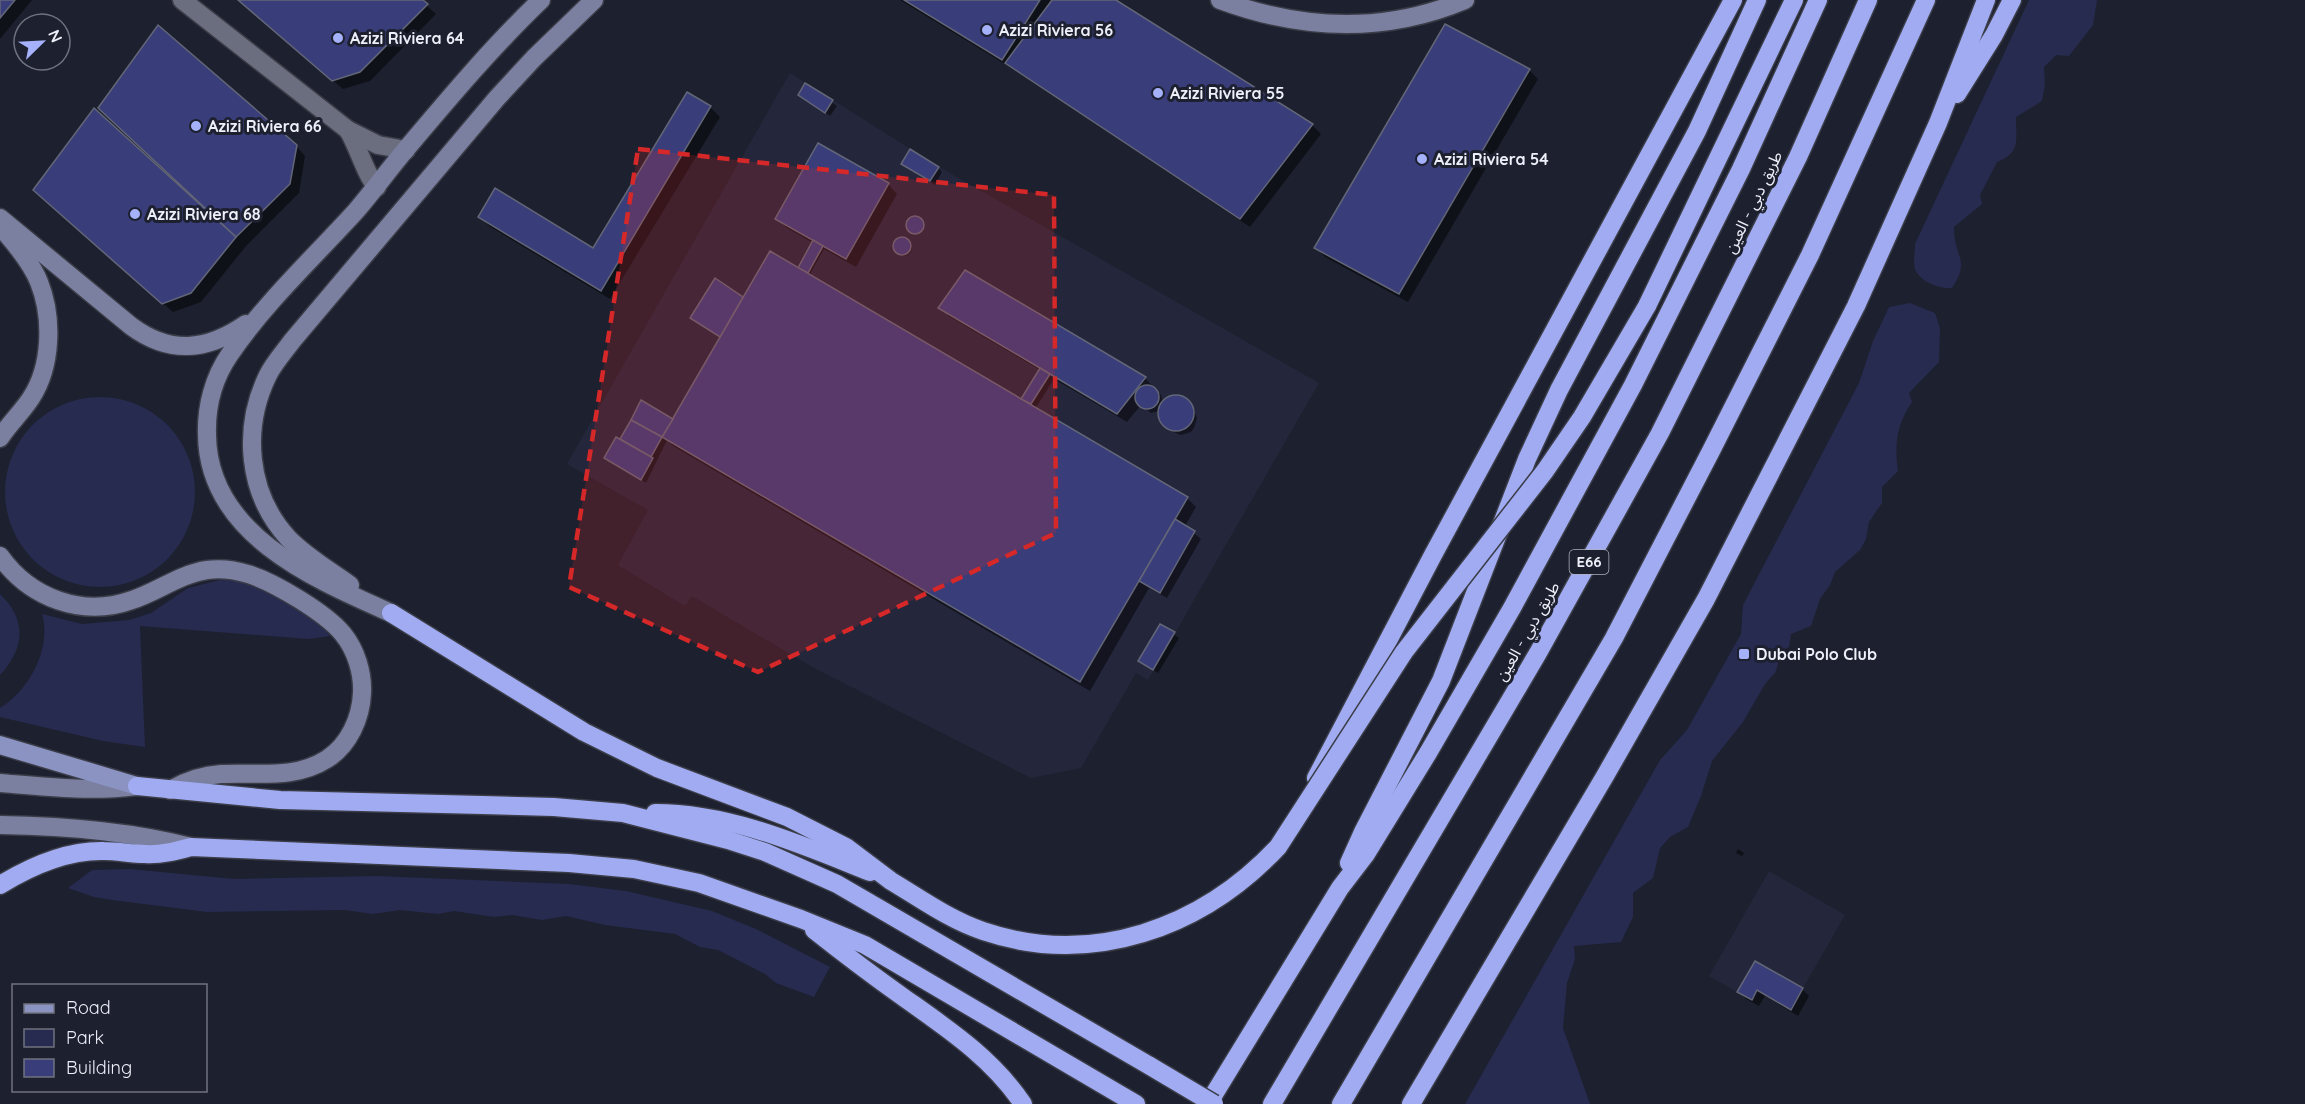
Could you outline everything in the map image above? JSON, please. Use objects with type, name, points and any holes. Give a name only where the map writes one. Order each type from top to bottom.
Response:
[{"type":"highway","points":[[1309,799],[1326,755],[1733,0]]},
{"type":"highway","points":[[1340,888],[1363,832],[1441,681],[1527,459],[1559,390],[1697,131],[1757,0]]},
{"type":"highway","points":[[391,613],[584,732],[657,768],[787,817],[846,847],[891,881],[958,921],[1005,938],[1055,946],[1114,940],[1171,923],[1198,911],[1231,890],[1256,870],[1278,847],[1404,652],[1538,480],[1582,417],[1647,306],[1794,0]]},
{"type":"highway","points":[[1208,1104],[1340,888],[1365,854],[1428,753],[1512,608],[1628,396],[1741,169],[1818,0]]},
{"type":"highway","name":"طريق دبي - العين","points":[[1272,1104],[1538,653],[1660,433],[1798,156],[1868,0]]},
{"type":"highway","points":[[1341,1104],[1614,638],[1712,451],[1810,255],[1926,0]]},
{"type":"highway","points":[[1411,1104],[1599,786],[1706,599],[1856,306],[1938,123],[1986,0]]},
{"type":"highway","points":[[1938,123],[1967,80],[2012,0]]},
{"type":"highway","points":[[137,786],[290,801],[502,805],[694,816],[789,841],[891,881]]},
{"type":"highway","points":[[623,813],[728,840],[811,871],[894,916],[1214,1104]]},
{"type":"highway","points":[[0,885],[45,861],[75,853],[103,851],[146,854],[191,847],[602,865],[634,869],[699,883],[841,934],[1132,1101]]},
{"type":"highway","points":[[801,920],[842,953],[984,1056],[1023,1104]]},
{"type":"main road","points":[[0,745],[137,786]]},
{"type":"street","points":[[182,0],[348,130],[378,145],[406,150]]},
{"type":"street","points":[[391,613],[329,585],[276,552],[243,523],[226,501],[214,477],[207,442],[207,424],[213,387],[230,354],[264,312],[377,187],[478,66],[541,0]]},
{"type":"street","points":[[391,613],[300,549],[278,526],[257,482],[251,448],[255,412],[269,374],[317,311],[497,98],[534,58],[594,0]]},
{"type":"street","points":[[1220,0],[1275,17],[1335,26],[1392,22],[1429,13],[1465,0]]},
{"type":"street","points":[[348,130],[360,150],[369,176],[377,187]]},
{"type":"street","points":[[0,218],[131,326],[154,340],[181,346],[212,343],[226,337],[264,312]]},
{"type":"street","points":[[0,226],[39,280],[45,300],[48,333],[47,350],[39,382],[31,398],[0,438]]},
{"type":"street","points":[[0,556],[20,579],[33,589],[57,600],[82,606],[99,607],[132,600],[195,573],[220,569],[245,573],[269,583],[321,614],[344,634],[358,662],[362,692],[354,728],[330,757],[319,764],[291,773],[277,775],[219,774],[185,782],[170,790]]},
{"type":"street","points":[[0,783],[69,790],[137,786]]},
{"type":"street","points":[[0,825],[137,835],[191,847]]},
{"type":"highlighted area","points":[[638,149],[1054,195],[1056,533],[758,672],[569,587]]},
{"type":"shaded area","points":[[790,73],[939,167],[1319,383],[1148,680],[1136,673],[1081,768],[1031,778],[816,669],[692,596],[685,606],[618,565],[648,510],[567,464]]},
{"type":"shaded area","points":[[1769,871],[1845,915],[1803,988],[1755,961],[1737,992],[1709,976]]},
{"type":"green space","points":[[2029,0],[2097,0],[2093,25],[2069,56],[2056,55],[2044,67],[2045,85],[2042,101],[2016,117],[2014,150],[1997,162],[1980,195],[1982,204],[1954,227],[1961,264],[1958,278],[1952,288],[1936,286],[1917,274],[1914,260],[1915,244]]},
{"type":"green space","points":[[1910,303],[1935,313],[1940,328],[1939,362],[1909,393],[1912,402],[1903,418],[1898,435],[1896,452],[1898,471],[1882,487],[1882,503],[1869,522],[1866,539],[1860,550],[1835,572],[1830,585],[1820,599],[1811,626],[1791,634],[1789,647],[1783,650],[1775,673],[1765,684],[1743,722],[1712,761],[1688,827],[1670,837],[1660,848],[1653,878],[1633,893],[1633,917],[1621,942],[1574,946],[1575,959],[1567,983],[1563,1028],[1590,1104],[1465,1104],[1660,760],[1687,730],[1741,634],[1743,605],[1859,383],[1873,341],[1889,307]]},
{"type":"green space","points":[[100,397],[136,404],[153,413],[167,425],[179,439],[188,456],[195,492],[188,528],[179,545],[167,559],[153,571],[136,580],[100,587],[64,580],[47,571],[33,559],[21,545],[12,528],[5,492],[12,456],[21,439],[33,425],[47,413],[64,404]]},
{"type":"green space","points":[[220,580],[248,581],[317,621],[330,636],[309,639],[140,626],[145,747],[103,741],[0,717],[0,708],[20,691],[36,667],[44,641],[42,614],[82,624],[129,620],[151,613],[188,588]]},
{"type":"green space","points":[[0,594],[15,614],[20,634],[14,655],[0,675]]},
{"type":"green space","points":[[130,869],[234,879],[377,876],[569,884],[626,891],[712,911],[756,929],[830,967],[814,997],[776,983],[765,974],[718,950],[700,947],[675,934],[605,925],[566,916],[542,920],[512,915],[494,917],[454,911],[438,914],[400,910],[373,914],[345,910],[207,912],[94,897],[68,888],[92,870]]},
{"type":"building","points":[[0,0],[15,0],[0,18]]},
{"type":"building","name":"Azizi Riviera 64","points":[[238,0],[423,0],[428,4],[360,72],[332,81]]},
{"type":"building","name":"Azizi Riviera 56","points":[[904,0],[1040,0],[1002,60]]},
{"type":"building","name":"Azizi Riviera 55","points":[[1052,0],[1116,0],[1313,124],[1240,219],[1005,63]]},
{"type":"building","name":"Azizi Riviera 54","points":[[1445,24],[1530,69],[1399,294],[1314,248]]},
{"type":"building","name":"Azizi Riviera 66","points":[[158,25],[297,145],[290,184],[236,237],[98,108]]},
{"type":"building","points":[[805,83],[833,100],[825,113],[798,95]]},
{"type":"building","points":[[687,92],[711,106],[601,291],[478,217],[495,188],[593,248]]},
{"type":"building","name":"Azizi Riviera 68","points":[[94,108],[236,237],[191,293],[162,304],[33,190]]},
{"type":"building","points":[[818,143],[889,183],[846,259],[775,219]]},
{"type":"building","points":[[910,149],[939,167],[930,181],[901,164]]},
{"type":"building","points":[[915,216],[921,219],[924,225],[921,231],[915,234],[909,231],[906,225],[909,219]]},
{"type":"building","points":[[902,237],[908,240],[911,246],[908,252],[902,255],[896,252],[893,246],[896,240]]},
{"type":"building","points":[[813,240],[823,246],[808,273],[798,268]]},
{"type":"building","points":[[770,251],[1188,497],[1080,682],[662,437]]},
{"type":"building","points":[[965,270],[1146,377],[1117,414],[938,308]]},
{"type":"building","points":[[715,278],[743,297],[720,337],[690,318]]},
{"type":"building","points":[[1040,368],[1050,374],[1031,404],[1021,399]]},
{"type":"building","points":[[1147,385],[1152,386],[1158,392],[1158,402],[1152,408],[1147,409],[1142,408],[1136,402],[1135,397],[1136,392],[1142,386]]},
{"type":"building","points":[[1176,395],[1188,401],[1194,413],[1188,425],[1176,431],[1164,425],[1158,413],[1164,401]]},
{"type":"building","points":[[641,400],[673,419],[662,437],[631,420]]},
{"type":"building","points":[[631,420],[662,437],[651,457],[620,439]]},
{"type":"building","points":[[616,437],[653,458],[641,480],[604,458]]},
{"type":"building","points":[[1175,519],[1195,531],[1160,593],[1139,581]]},
{"type":"building","points":[[1160,624],[1175,632],[1153,670],[1138,661]]},
{"type":"building","points":[[1755,961],[1803,988],[1791,1010],[1757,990],[1752,1000],[1737,992]]},
{"type":"place","name":"Azizi Riviera 56","points":[[987,30]]},
{"type":"place","name":"Azizi Riviera 64","points":[[338,38]]},
{"type":"place","name":"Azizi Riviera 55","points":[[1158,93]]},
{"type":"place","name":"Azizi Riviera 66","points":[[196,126]]},
{"type":"place","name":"Azizi Riviera 54","points":[[1422,159]]},
{"type":"place","name":"Azizi Riviera 68","points":[[135,214]]},
{"type":"place","name":"Dubai Polo Club","points":[[1744,654]]}]
